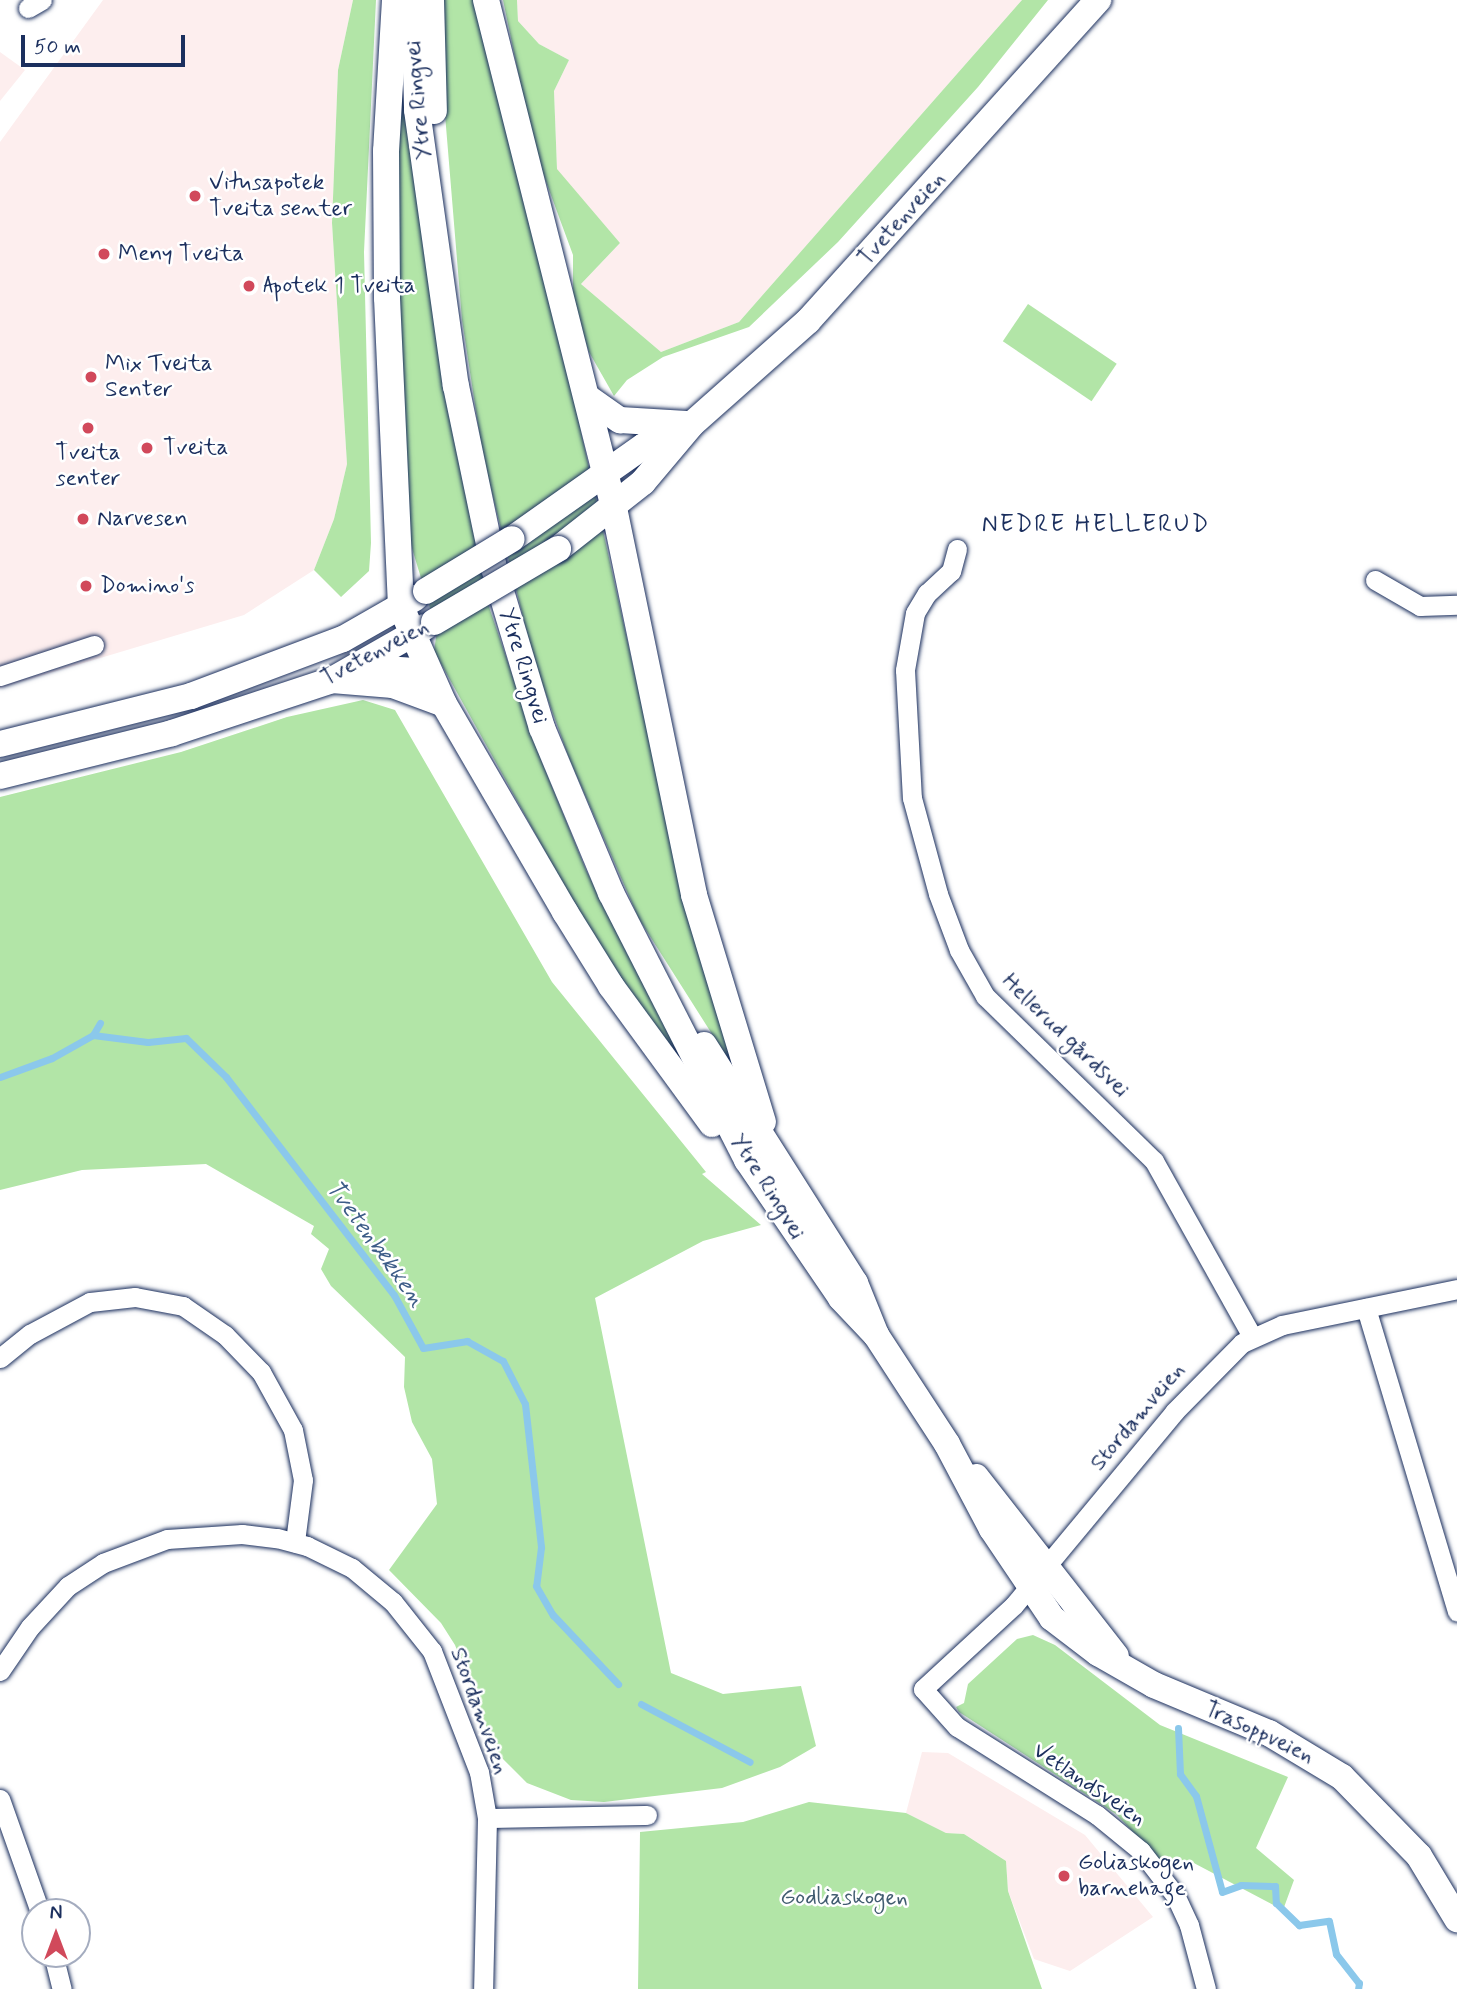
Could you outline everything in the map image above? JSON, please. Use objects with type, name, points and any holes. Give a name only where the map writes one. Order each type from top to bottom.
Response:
[{"type":"main road","points":[[395,0],[386,178],[401,607],[410,634],[444,704],[605,977],[716,1129],[747,1160]]},
{"type":"main road","name":"Ytre Ringvei","points":[[414,0],[417,110],[447,325],[479,506],[527,681],[592,852],[660,988],[687,1049],[747,1160],[841,1298],[876,1335],[947,1444],[992,1529],[1038,1576]]},
{"type":"main road","name":"Ytre Ringvei","points":[[431,0],[447,325]]},
{"type":"main road","points":[[486,0],[588,398],[597,483],[694,895],[774,1157]]},
{"type":"main road","name":"Tvetenveien","points":[[0,776],[151,739],[343,673],[527,569],[604,514],[660,464],[692,424],[779,349],[835,293],[1098,0]]},
{"type":"main road","points":[[588,398],[620,420],[692,424]]},
{"type":"main road","name":"Tvetenveien","points":[[0,744],[191,696],[343,639],[401,607],[597,483],[644,446],[692,424]]},
{"type":"main road","points":[[343,673],[429,672]]},
{"type":"main road","points":[[343,673],[393,685],[444,704]]},
{"type":"main road","name":"Ytre Ringvei","points":[[660,988],[700,1040],[855,1283],[876,1335]]},
{"type":"main road","name":"Trasoppveien","points":[[1038,1576],[1122,1665],[1170,1693],[1298,1748],[1342,1777],[1412,1848],[1457,1919]]},
{"type":"street","name":"Hellerud gårdsvei","points":[[957,549],[951,571],[927,593],[915,613],[905,670],[912,798],[938,894],[959,950],[985,996],[1154,1161],[1201,1238],[1252,1336]]},
{"type":"street","points":[[1376,580],[1420,606],[1457,606]]},
{"type":"street","points":[[0,676],[94,645]]},
{"type":"street","name":"Stordamveien","points":[[923,1689],[1038,1576],[1208,1373],[1252,1336],[1457,1289]]},
{"type":"street","points":[[0,1358],[30,1334],[90,1303],[135,1297],[183,1306],[225,1335],[261,1373],[293,1430],[303,1480],[295,1542]]},
{"type":"street","points":[[1366,1308],[1457,1612]]},
{"type":"street","name":"Stordamveien","points":[[0,1671],[30,1627],[68,1586],[127,1552],[167,1539],[209,1534],[260,1535],[295,1542],[352,1568],[393,1602],[422,1635],[442,1672],[479,1772],[487,1818],[483,1989]]},
{"type":"street","name":"Vetlandsveien","points":[[923,1689],[957,1727],[1076,1801],[1141,1851],[1184,1915],[1206,1989]]},
{"type":"street","points":[[0,1799],[35,1898]]},
{"type":"street","points":[[487,1818],[647,1815]]},
{"type":"street","points":[[57,1968],[62,1989]]},
{"type":"shaded area","points":[[103,0],[353,0],[338,70],[332,223],[347,464],[334,519],[314,570],[244,615],[0,688],[0,142]]},
{"type":"shaded area","points":[[517,0],[1022,0],[739,322],[661,352],[581,284],[620,243],[557,170],[554,91],[569,60],[539,44],[518,21]]},
{"type":"shaded area","points":[[0,52],[25,70],[0,101]]},
{"type":"shaded area","name":"Goliaskogen barnehage","points":[[922,1752],[948,1753],[1085,1835],[1153,1917],[1070,1971],[1034,1959],[1008,1891],[1006,1861],[964,1834],[946,1833],[906,1813]]},
{"type":"green space","points":[[353,0],[376,0],[364,252],[371,543],[369,571],[341,597],[314,570],[334,519],[347,464],[332,223],[338,70]]},
{"type":"green space","points":[[440,0],[474,0],[574,400],[686,905],[734,1062],[731,1064],[639,919],[569,758],[534,661],[483,457],[462,320],[441,66]]},
{"type":"green space","points":[[503,0],[517,0],[518,21],[539,44],[569,60],[554,91],[557,169],[620,243],[581,284],[661,352],[739,322],[1022,0],[1048,0],[978,87],[838,242],[749,327],[663,357],[627,380],[614,396],[589,352],[573,304],[573,255],[534,149]]},
{"type":"green space","points":[[400,80],[406,82],[442,378],[488,604],[542,762],[586,870],[688,1071],[597,945],[434,651],[437,631],[408,535],[397,245]]},
{"type":"green space","points":[[1028,304],[1117,364],[1092,401],[1003,341]]},
{"type":"green space","points":[[363,700],[395,710],[552,982],[706,1172],[702,1174],[761,1225],[703,1241],[595,1298],[671,1673],[723,1694],[801,1686],[816,1746],[780,1767],[722,1788],[604,1802],[571,1800],[527,1783],[496,1752],[455,1645],[441,1623],[389,1570],[437,1504],[432,1459],[412,1422],[404,1387],[405,1357],[331,1286],[321,1269],[329,1249],[311,1234],[314,1226],[206,1164],[82,1170],[0,1190],[0,797],[181,752],[287,717]]},
{"type":"green space","points":[[1033,1635],[1055,1645],[1160,1725],[1288,1777],[1256,1848],[1294,1880],[1283,1910],[1190,1861],[1165,1866],[1116,1814],[959,1712],[956,1707],[964,1703],[968,1684],[1017,1639]]},
{"type":"green space","name":"Godliaskogen","points":[[809,1802],[906,1813],[946,1833],[964,1834],[1006,1861],[1008,1891],[1042,1989],[638,1989],[640,1832],[743,1822]]},
{"type":"waterway","points":[[93,1035],[100,1023]]},
{"type":"waterway","name":"Tvetenbekken","points":[[0,1077],[52,1058],[93,1035],[148,1042],[186,1038],[226,1077],[394,1295],[423,1348],[467,1341],[503,1361],[525,1404],[541,1547],[536,1586],[553,1615],[618,1684]]},
{"type":"waterway","name":"Tvetenbekken","points":[[641,1704],[750,1762]]},
{"type":"waterway","name":"Tvetenbekken","points":[[1178,1728],[1180,1774],[1196,1796],[1222,1892],[1241,1885],[1275,1886],[1276,1903],[1299,1925],[1329,1921],[1336,1954],[1359,1983],[1358,1989]]},
{"type":"place","name":"Vitusapotek Tveita senter","points":[[195,196]]},
{"type":"place","name":"Meny Tveita","points":[[104,254]]},
{"type":"place","name":"Apotek 1 Tveita","points":[[249,286]]},
{"type":"place","name":"Mix Tveita Senter","points":[[91,377]]},
{"type":"place","name":"Tveita senter","points":[[88,428]]},
{"type":"place","name":"Tveita","points":[[147,448]]},
{"type":"place","name":"Narvesen","points":[[83,519]]},
{"type":"place","name":"Domino's","points":[[86,586]]},
{"type":"place","name":"Goliaskogen barnehage","points":[[1064,1876]]},
{"type":"district","name":"NEDRE HELLERUD","points":[[1096,525]]}]
